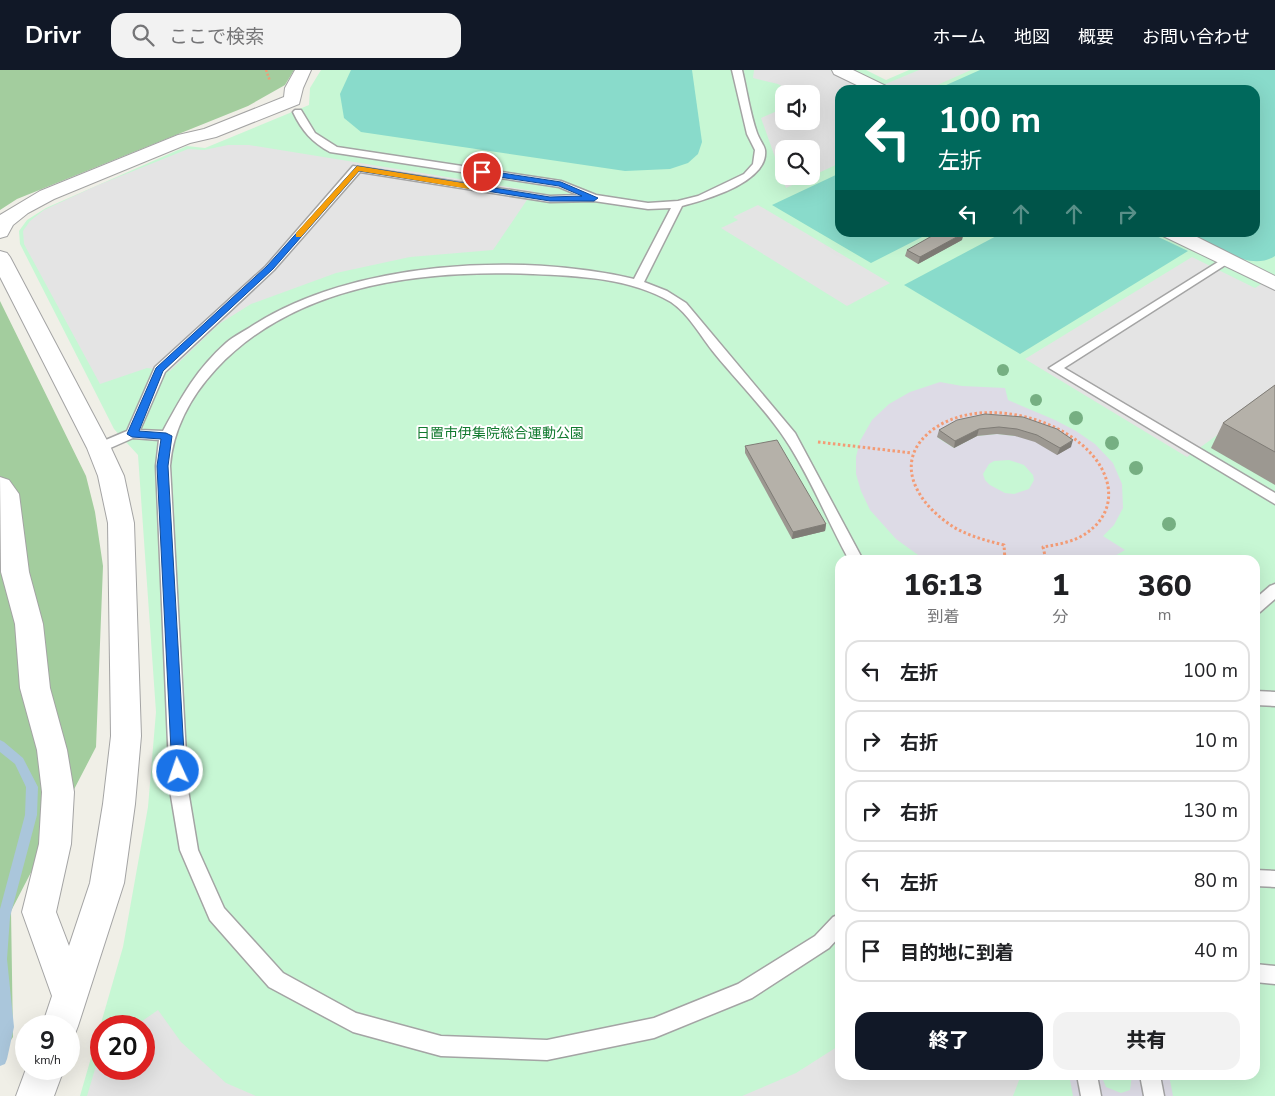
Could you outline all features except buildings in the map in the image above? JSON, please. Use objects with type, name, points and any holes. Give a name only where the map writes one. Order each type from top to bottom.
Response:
[{"type":"street","points":[[0,232],[4,222],[47,195],[184,138],[210,133],[292,100],[294,88],[303,70]]},
{"type":"street","points":[[840,70],[870,85]]},
{"type":"street","points":[[1180,237],[1275,284]]},
{"type":"street","points":[[0,257],[99,448],[111,476],[121,523],[126,736],[119,804],[107,883],[64,1015]]},
{"type":"street","points":[[0,486],[6,494],[14,572],[30,624],[35,688],[52,750],[58,792],[55,844],[39,912],[70,998]]},
{"type":"street","points":[[35,1096],[41,1080]]},
{"type":"lane","points":[[132,434],[159,370],[270,268],[357,168],[550,199],[594,198],[648,206],[678,204],[702,198],[726,189],[748,176],[758,164],[760,150],[752,134],[737,70]]},
{"type":"lane","points":[[298,112],[305,128],[316,141],[334,150],[561,184],[594,198]]},
{"type":"lane","points":[[638,283],[678,204]]},
{"type":"lane","points":[[1226,260],[1055,368],[1275,498]]},
{"type":"lane","points":[[835,929],[822,942],[745,991],[654,1028],[547,1050],[441,1046],[353,1022],[276,980],[217,914],[189,850],[179,790],[163,466],[166,436],[176,414],[196,382],[221,353],[266,321],[326,294],[360,283],[418,273],[467,269],[518,268],[568,272],[638,283],[678,302],[792,439],[853,555]]},
{"type":"lane","points":[[99,448],[132,434],[166,436]]},
{"type":"lane","points":[[1260,604],[1275,590]]},
{"type":"lane","points":[[1260,698],[1275,699]]},
{"type":"lane","points":[[1260,878],[1275,880]]},
{"type":"lane","points":[[1260,974],[1275,975]]},
{"type":"lane","points":[[1088,1080],[1091,1096]]},
{"type":"lane","points":[[1151,1080],[1154,1096]]},
{"type":"path","points":[[1005,555],[1004,545],[967,534],[929,509],[918,494],[911,479],[909,465],[912,453],[918,442],[930,430],[948,420],[984,413],[1005,414],[1044,423],[1068,434],[1086,448],[1105,472],[1109,485],[1110,499],[1106,512],[1097,524],[1085,534],[1066,542],[1043,547],[1045,555]]},
{"type":"path","points":[[792,439],[912,453]]},
{"type":"green space","points":[[0,70],[294,70],[285,85],[248,106],[17,199],[0,210]]},
{"type":"green space","name":"日置市伊集院総合運動公園","points":[[321,70],[866,70],[886,80],[909,70],[1275,70],[1275,1096],[80,1096],[90,1061],[90,1080],[155,1080],[155,1015],[103,1015],[123,947],[148,807],[156,712],[138,455],[114,429],[20,244],[19,231],[27,220],[46,208],[187,146],[205,148],[309,105],[310,88]]},
{"type":"green space","points":[[0,301],[86,476],[95,512],[103,566],[96,747],[11,911],[13,1037],[0,1056]]},
{"type":"shaded area","points":[[351,70],[692,70],[702,142],[698,154],[688,163],[670,169],[625,171],[361,132],[344,118],[340,94]]},
{"type":"shaded area","points":[[754,70],[830,70],[860,85],[835,85],[835,165],[820,172],[820,140],[775,140],[775,157],[761,118],[775,112],[775,130],[820,130],[820,85],[780,85],[753,78]]},
{"type":"shaded area","points":[[919,70],[971,70],[937,85],[883,85]]},
{"type":"shaded area","points":[[980,70],[1275,70],[1275,256],[1265,260],[1254,261],[1242,259],[1219,250],[1195,237],[1260,237],[1260,85],[946,85]]},
{"type":"shaded area","points":[[228,145],[249,145],[533,191],[493,250],[410,257],[336,273],[251,304],[219,324],[170,371],[147,368],[100,384],[24,244],[23,231],[30,221],[44,210],[96,186],[188,149],[204,150]]},
{"type":"shaded area","points":[[835,175],[835,237],[922,237],[871,263],[772,205],[814,185],[820,185],[820,182]]},
{"type":"shaded area","points":[[758,205],[890,283],[847,306],[721,228],[738,220],[733,217]]},
{"type":"shaded area","points":[[994,237],[1158,237],[1188,251],[1020,354],[904,285]]},
{"type":"shaded area","points":[[1192,257],[1255,288],[1263,283],[1275,289],[1275,393],[1187,457],[1025,359]]},
{"type":"shaded area","points":[[940,382],[962,386],[1005,388],[1008,400],[1076,431],[1095,444],[1113,463],[1122,484],[1123,508],[1114,525],[1103,536],[1125,550],[1116,555],[918,555],[896,539],[870,510],[861,491],[856,474],[856,457],[860,441],[872,420],[889,404],[910,392]],"holes":[[[1039,429],[1015,436],[997,434],[977,436],[954,448],[938,438]],[[1009,460],[1024,465],[1033,475],[1034,480],[1029,489],[1014,494],[1005,493],[990,485],[985,480],[983,474],[989,464],[994,461]]]},
{"type":"shaded area","points":[[158,1010],[181,1042],[226,1083],[256,1096],[87,1096],[92,1080],[155,1080],[155,1015],[151,1015]]},
{"type":"shaded area","points":[[835,1048],[835,1080],[1019,1080],[1013,1096],[742,1096],[796,1073]]},
{"type":"shaded area","points":[[1070,1080],[1103,1080],[1106,1087],[1121,1093],[1130,1090],[1131,1080],[1170,1080],[1173,1096],[1073,1096]]},
{"type":"waterway","points":[[0,745],[19,761],[32,787],[31,815],[4,917],[1,959],[7,1027],[0,1059]]},
{"type":"slow traffic","points":[[298,235],[357,168],[482,188]]},
{"type":"route","points":[[178,771],[163,466],[166,436],[132,434],[159,370],[270,268],[357,168],[550,199],[594,198],[561,184],[482,172]]}]
